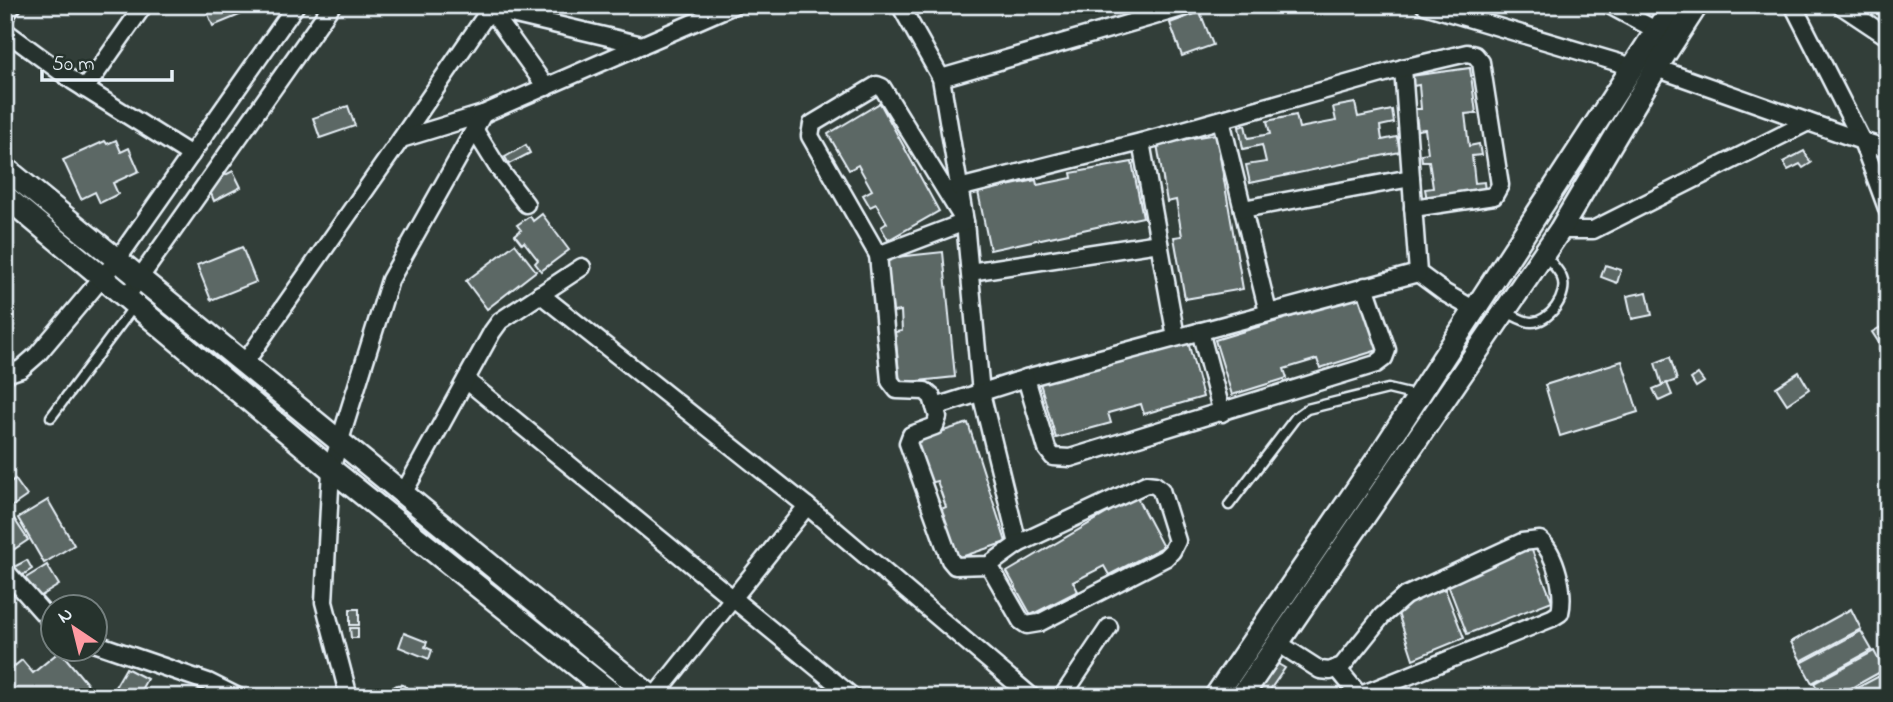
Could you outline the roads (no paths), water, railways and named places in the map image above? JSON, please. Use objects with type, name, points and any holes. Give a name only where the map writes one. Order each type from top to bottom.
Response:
[{"type":"street","points":[[5,16],[13,5]]},
{"type":"street","points":[[85,89],[144,5]]},
{"type":"street","points":[[5,368],[12,372],[21,369],[37,355],[110,268],[296,5]]},
{"type":"street","points":[[134,293],[332,5]]},
{"type":"street","points":[[401,139],[483,114],[734,5]]},
{"type":"street","points":[[900,5],[941,79],[965,222],[981,393],[1018,544]]},
{"type":"street","points":[[941,79],[1192,5]]},
{"type":"street","points":[[1424,5],[1633,67]]},
{"type":"street","points":[[1609,5],[1665,36]]},
{"type":"street","points":[[1241,697],[1560,230],[1656,68],[1673,5]]},
{"type":"street","points":[[1215,697],[1419,397],[1633,67],[1697,5]]},
{"type":"street","points":[[1793,5],[1862,141],[1888,211]]},
{"type":"street","points":[[1840,5],[1888,37]]},
{"type":"street","points":[[244,364],[401,139],[489,7]]},
{"type":"street","points":[[489,7],[642,45]]},
{"type":"street","points":[[489,7],[546,87]]},
{"type":"street","points":[[5,31],[85,89],[191,155]]},
{"type":"street","points":[[959,188],[1141,142],[1403,68],[1466,53],[1475,55],[1481,62],[1500,185],[1493,195],[1482,199],[1413,208]]},
{"type":"street","points":[[1403,68],[1418,273],[1475,310]]},
{"type":"street","points":[[1656,68],[1888,149]]},
{"type":"street","points":[[965,222],[882,87],[871,87],[812,124],[810,136],[878,255],[890,382],[897,390],[925,391],[932,397],[938,417],[934,426],[911,435],[908,443],[950,560],[960,567],[989,565],[1018,544],[1146,484],[1155,485],[1161,490],[1177,541],[1166,558],[1039,623],[1027,625],[1021,621],[989,565]]},
{"type":"street","points":[[349,697],[324,602],[331,469],[390,279],[483,114]]},
{"type":"street","points":[[1221,120],[1268,312]]},
{"type":"street","points":[[1560,230],[1593,230],[1808,122]]},
{"type":"street","points":[[474,129],[497,166],[526,204]]},
{"type":"street","points":[[1141,142],[1176,337]]},
{"type":"street","points":[[5,168],[134,293],[331,469],[616,697]]},
{"type":"street","points":[[1243,209],[1411,178]]},
{"type":"street","points":[[5,196],[110,268]]},
{"type":"street","points":[[878,255],[965,222]]},
{"type":"street","points":[[970,272],[1158,243]]},
{"type":"street","points":[[403,494],[500,321],[582,267]]},
{"type":"street","points":[[935,407],[1026,378],[1418,273]]},
{"type":"street","points":[[1026,378],[1048,449],[1053,457],[1070,458],[1376,364],[1384,358],[1387,350],[1365,286]]},
{"type":"street","points":[[134,293],[244,364],[653,697],[807,506]]},
{"type":"street","points":[[540,294],[807,506],[1031,697]]},
{"type":"street","points":[[1199,331],[1222,413]]},
{"type":"street","points":[[466,380],[853,697]]},
{"type":"street","points":[[1261,630],[1321,670],[1330,671],[1337,668],[1342,666],[1382,616],[1405,596],[1522,542],[1540,540],[1547,546],[1563,594],[1560,613],[1552,618],[1360,696],[1337,668]]},
{"type":"street","points":[[5,570],[38,607]]},
{"type":"street","points":[[1062,697],[1109,627]]},
{"type":"street","points":[[108,648],[208,682],[237,697]]},
{"type":"lane","points":[[1504,312],[1530,323],[1544,320],[1556,306],[1564,290],[1563,279],[1544,254]]},
{"type":"lane","points":[[51,417],[134,293]]},
{"type":"lane","points":[[1229,505],[1296,417],[1307,409],[1388,389],[1419,397]]}]
